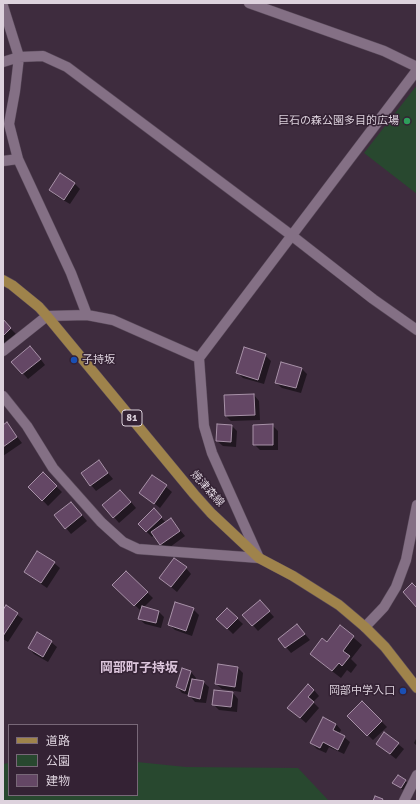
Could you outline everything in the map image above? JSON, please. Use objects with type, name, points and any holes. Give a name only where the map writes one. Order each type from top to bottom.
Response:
[{"type":"main road","name":"焼津森線","points":[[3,280],[12,285],[39,307],[194,494],[211,512],[259,558],[293,576],[339,605],[365,627],[385,647],[417,688]]},
{"type":"street","points":[[3,396],[27,426],[53,468],[101,522],[123,542],[138,549],[259,558],[212,453],[204,426],[199,358],[417,68],[384,51],[249,3]]},
{"type":"street","points":[[3,6],[19,57],[15,92],[9,124],[18,159],[71,273],[87,315]]},
{"type":"street","points":[[3,62],[19,57],[43,56],[66,67],[291,235],[373,299],[417,330]]},
{"type":"street","points":[[3,161],[18,159]]},
{"type":"street","points":[[3,351],[47,316],[87,315],[113,320],[199,358]]},
{"type":"street","points":[[365,627],[384,607],[396,587],[406,560],[417,505]]},
{"type":"street","points":[[404,801],[417,775]]},
{"type":"green space","points":[[417,85],[417,194],[364,153]]},
{"type":"green space","points":[[138,762],[186,767],[298,768],[329,801],[3,801],[3,764],[8,763],[8,796],[138,796]]},
{"type":"building","points":[[60,173],[75,183],[64,200],[49,190]]},
{"type":"building","points":[[3,319],[11,328],[3,336]]},
{"type":"building","points":[[30,346],[41,359],[22,374],[11,362]]},
{"type":"building","points":[[244,347],[266,354],[258,380],[236,373]]},
{"type":"building","points":[[281,362],[302,368],[296,388],[275,383]]},
{"type":"building","points":[[254,394],[255,415],[225,416],[224,395]]},
{"type":"building","points":[[7,422],[17,437],[3,447],[3,425]]},
{"type":"building","points":[[217,424],[232,425],[231,442],[216,441]]},
{"type":"building","points":[[273,424],[273,445],[253,445],[253,425]]},
{"type":"building","points":[[99,460],[108,473],[90,486],[81,473]]},
{"type":"building","points":[[43,472],[57,486],[42,501],[28,487]]},
{"type":"building","points":[[152,475],[167,485],[154,504],[139,493]]},
{"type":"building","points":[[120,490],[131,502],[113,518],[102,505]]},
{"type":"building","points":[[71,502],[82,515],[65,529],[54,515]]},
{"type":"building","points":[[154,508],[162,517],[146,532],[138,524]]},
{"type":"building","points":[[171,518],[180,531],[160,545],[151,532]]},
{"type":"building","points":[[37,551],[55,562],[41,583],[24,572]]},
{"type":"building","points":[[174,558],[187,567],[171,587],[159,578]]},
{"type":"building","points":[[126,571],[148,592],[134,606],[112,585]]},
{"type":"building","points":[[412,583],[417,588],[417,608],[403,592]]},
{"type":"building","points":[[260,600],[270,611],[252,626],[242,615]]},
{"type":"building","points":[[175,602],[194,608],[186,631],[168,625]]},
{"type":"building","points":[[6,605],[18,613],[3,636],[3,610]]},
{"type":"building","points":[[142,606],[159,611],[156,623],[138,619]]},
{"type":"building","points":[[227,608],[238,618],[227,629],[216,619]]},
{"type":"building","points":[[297,624],[305,634],[285,648],[278,639]]},
{"type":"building","points":[[340,625],[354,636],[343,651],[350,656],[342,666],[339,663],[332,671],[310,654],[322,638],[327,642]]},
{"type":"building","points":[[37,632],[52,641],[43,657],[28,648]]},
{"type":"building","points":[[218,664],[238,667],[235,687],[215,684]]},
{"type":"building","points":[[182,668],[191,671],[185,691],[176,687]]},
{"type":"building","points":[[192,679],[204,681],[200,699],[188,696]]},
{"type":"building","points":[[308,684],[314,690],[308,697],[314,702],[300,718],[287,708]]},
{"type":"building","points":[[214,690],[233,692],[231,707],[212,705]]},
{"type":"building","points":[[362,701],[382,721],[367,736],[347,716]]},
{"type":"building","points":[[323,717],[336,724],[333,730],[345,736],[338,750],[323,742],[320,748],[310,743]]},
{"type":"building","points":[[384,732],[399,743],[390,754],[376,744]]},
{"type":"building","points":[[398,775],[406,780],[401,788],[392,783]]},
{"type":"building","points":[[375,796],[383,799],[382,801],[373,801]]},
{"type":"place","name":"巨石の森公園多目的広場","points":[[407,121]]},
{"type":"place","name":"子持坂","points":[[74,360]]},
{"type":"place","name":"岡部中学入口","points":[[403,691]]},
{"type":"district","name":"岡部町子持坂","points":[[139,669]]}]
